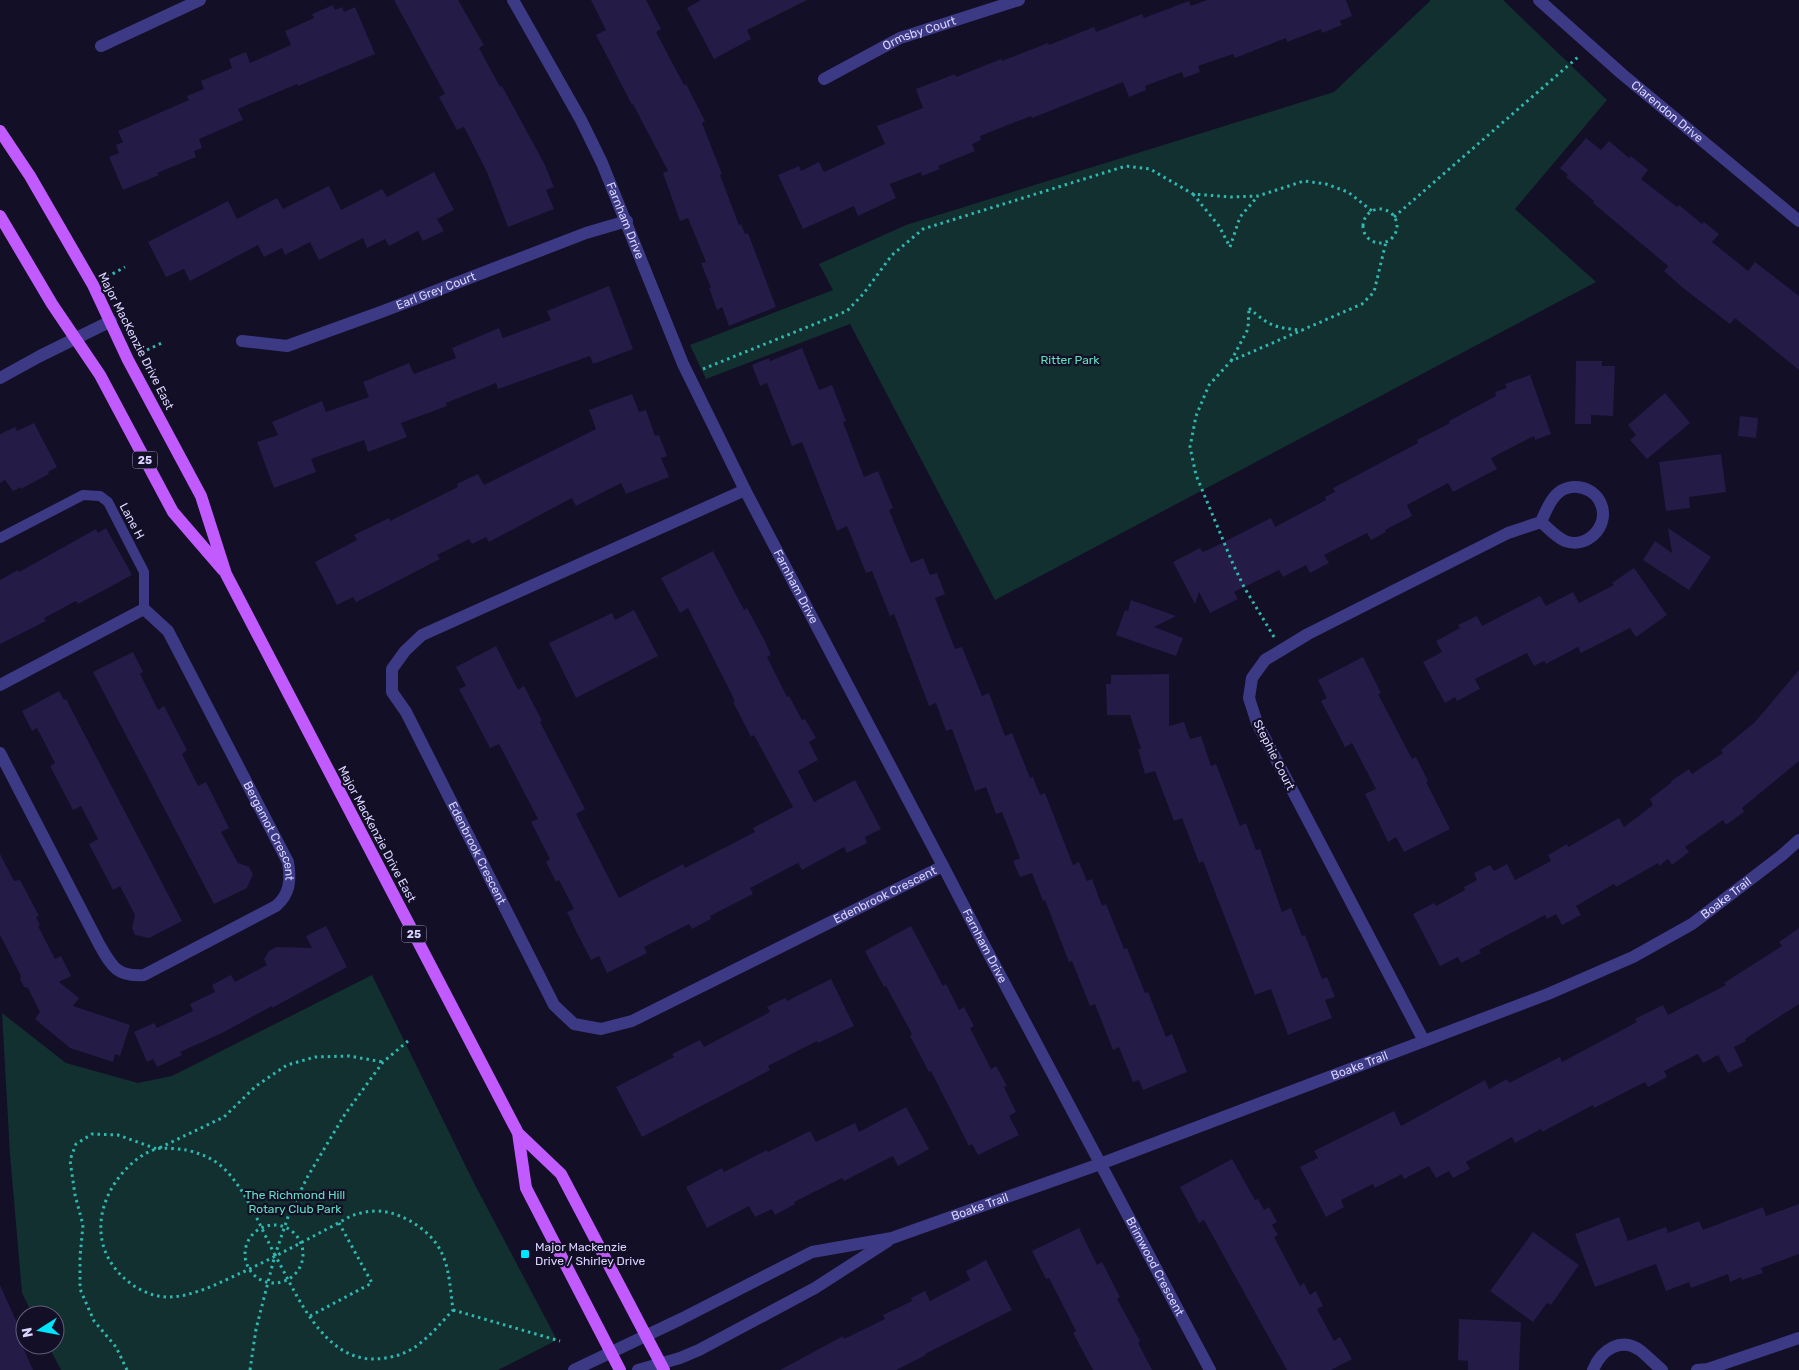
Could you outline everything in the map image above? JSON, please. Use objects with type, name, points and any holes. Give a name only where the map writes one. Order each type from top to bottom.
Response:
[{"type":"main road","name":"Major MacKenzie Drive East","points":[[0,130],[30,176],[93,285],[128,360],[201,496],[226,574],[518,1133],[561,1174],[662,1367]]},
{"type":"main road","name":"Major MacKenzie Drive East","points":[[0,216],[100,375],[173,512],[226,574]]},
{"type":"main road","name":"Major MacKenzie Drive East","points":[[518,1133],[526,1188],[620,1370]]},
{"type":"street","points":[[101,46],[200,0]]},
{"type":"street","name":"Farnham Drive","points":[[514,0],[581,120],[627,221],[684,364],[744,490],[1100,1164]]},
{"type":"street","name":"Ormsby Court","points":[[824,79],[900,38],[1019,0]]},
{"type":"street","name":"Clarendon Drive","points":[[1539,0],[1590,46],[1799,221]]},
{"type":"street","name":"Earl Grey Court","points":[[242,341],[287,346],[586,233],[627,221]]},
{"type":"street","points":[[0,378],[111,321]]},
{"type":"street","points":[[1573,487],[1591,491],[1602,506],[1602,524],[1598,532],[1583,542],[1565,541],[1541,522],[1556,495],[1573,487]]},
{"type":"street","name":"Edenbrook Crescent","points":[[744,490],[422,635],[405,650],[392,669],[392,692],[406,712],[554,1005],[574,1024],[601,1030],[632,1021],[943,866]]},
{"type":"street","name":"Stephie Court","points":[[1424,1041],[1257,723],[1249,698],[1252,678],[1265,660],[1308,634],[1508,533],[1541,522]]},
{"type":"street","points":[[0,685],[144,609]]},
{"type":"street","name":"Bergamot Crescent","points":[[0,753],[99,944],[110,964],[120,972],[132,976],[144,975],[276,906],[284,899],[289,881],[288,862],[168,632],[144,609]]},
{"type":"street","name":"Boake Trail","points":[[574,1370],[682,1319],[812,1252],[892,1238],[1100,1164],[1548,994],[1633,957],[1692,924],[1799,840]]},
{"type":"street","name":"Brimwood Crescent","points":[[1100,1164],[1210,1370]]},
{"type":"street","name":"Boake Trail","points":[[639,1369],[662,1367],[698,1350],[815,1288],[892,1238]]},
{"type":"street","points":[[1697,1370],[1708,1369],[1799,1338]]},
{"type":"street","points":[[1593,1370],[1603,1353],[1621,1345],[1640,1350],[1662,1370]]},
{"type":"lane","name":"Lane H","points":[[0,538],[83,495],[100,496],[108,502],[144,572],[144,609]]},
{"type":"path","points":[[1394,218],[1590,46]]},
{"type":"path","points":[[702,369],[847,311],[864,293],[892,256],[923,229],[1126,166],[1150,169],[1193,194],[1219,226],[1230,247],[1240,217],[1258,196]]},
{"type":"path","points":[[1193,194],[1231,197],[1258,196],[1304,181],[1326,184],[1348,192],[1372,211]]},
{"type":"path","points":[[1232,361],[1362,304],[1374,292],[1386,242],[1395,232],[1396,226],[1394,218],[1385,210],[1372,211],[1364,220],[1363,230],[1368,238],[1373,241],[1386,242]]},
{"type":"path","points":[[106,278],[125,267]]},
{"type":"path","points":[[1281,650],[1244,587],[1233,564],[1196,475],[1190,447],[1196,416],[1209,385],[1232,361],[1248,329],[1249,308],[1264,322],[1279,328],[1303,330]]},
{"type":"path","points":[[147,350],[164,342]]},
{"type":"path","points":[[250,1370],[256,1329],[275,1255],[289,1214],[308,1176],[340,1121],[383,1062],[408,1041]]},
{"type":"path","points":[[383,1062],[349,1056],[315,1057],[287,1064],[256,1086],[224,1117],[144,1154],[133,1161],[118,1178],[106,1198],[101,1216],[101,1235],[107,1255],[118,1272],[133,1286],[151,1294],[168,1297],[187,1294],[221,1282],[250,1269],[349,1216],[363,1212],[382,1211],[399,1215],[425,1230],[440,1247],[448,1269],[453,1310]]},
{"type":"path","points":[[127,1370],[116,1347],[94,1321],[80,1289],[83,1225],[75,1196],[70,1160],[76,1144],[92,1134],[118,1135],[157,1149],[178,1149],[196,1152],[209,1157],[221,1166],[242,1192],[275,1255],[320,1332],[342,1351],[362,1359],[396,1357],[412,1349],[426,1338],[453,1310]]},
{"type":"path","points":[[310,1316],[372,1283],[339,1223]]},
{"type":"path","points":[[276,1224],[285,1226],[294,1232],[301,1242],[304,1249],[304,1259],[301,1268],[289,1280],[268,1283],[259,1279],[250,1269],[245,1256],[246,1246],[250,1237],[261,1228],[276,1224]]},
{"type":"path","points":[[453,1310],[560,1341]]},
{"type":"green space","name":"Ritter Park","points":[[1431,0],[1503,0],[1607,100],[1515,209],[1596,282],[995,600],[850,324],[706,379],[690,345],[833,290],[819,264],[906,225],[1334,92]]},
{"type":"green space","name":"The Richmond Hill Rotary Club Park","points":[[372,975],[474,1183],[557,1340],[498,1370],[61,1370],[53,1355],[65,1355],[65,1305],[28,1305],[22,1293],[10,1154],[2,1013],[66,1063],[138,1083],[172,1076]]},
{"type":"building","points":[[394,0],[458,0],[484,45],[479,48],[544,163],[554,187],[546,190],[554,209],[508,227],[487,172],[464,127],[457,130],[439,97],[445,94]]},
{"type":"building","points":[[591,0],[646,0],[661,29],[656,32],[705,121],[702,123],[739,225],[741,224],[745,234],[748,233],[776,307],[729,326],[722,307],[717,310],[701,263],[706,262],[688,218],[680,221],[663,173],[668,171],[596,35],[606,30]]},
{"type":"building","points":[[701,0],[807,0],[747,30],[751,39],[714,59],[687,8]]},
{"type":"building","points":[[1207,0],[1346,0],[1352,16],[1340,21],[1342,25],[1322,33],[1321,29],[1287,42],[1286,38],[1235,58],[1233,54],[1198,66],[1200,72],[1184,78],[1182,72],[1145,86],[1146,90],[1129,97],[1123,82],[1032,118],[1031,116],[980,136],[981,140],[972,144],[975,151],[938,166],[940,169],[922,176],[921,172],[890,184],[896,198],[858,216],[854,206],[803,229],[778,175],[799,166],[801,171],[819,162],[824,172],[885,144],[877,126],[923,108],[916,89],[955,74],[956,77],[1001,59],[1002,61],[1048,43],[1049,45],[1094,27],[1096,32],[1142,14],[1144,18],[1189,1],[1191,6]]},
{"type":"building","points":[[333,5],[335,10],[342,7],[344,12],[355,7],[375,54],[238,109],[243,120],[199,139],[202,148],[194,151],[196,157],[123,190],[109,157],[119,153],[116,145],[123,142],[118,131],[189,100],[187,96],[204,89],[201,81],[232,68],[229,59],[246,52],[250,63],[291,45],[285,31],[314,18],[312,14]]},
{"type":"building","points":[[1586,138],[1601,150],[1609,141],[1629,158],[1631,156],[1648,170],[1641,179],[1677,207],[1679,205],[1702,224],[1704,222],[1719,234],[1712,242],[1748,271],[1755,262],[1799,296],[1799,370],[1735,318],[1730,324],[1683,288],[1664,271],[1668,266],[1593,203],[1594,201],[1566,177],[1568,175],[1560,168]]},
{"type":"building","points":[[434,172],[454,210],[437,219],[444,231],[423,241],[418,231],[389,246],[385,239],[367,248],[363,238],[319,260],[310,242],[285,255],[282,248],[264,257],[258,245],[190,281],[184,269],[166,277],[148,242],[228,201],[237,219],[277,198],[283,209],[329,186],[341,210],[382,189],[387,197]]},
{"type":"building","points":[[609,286],[633,349],[593,364],[590,356],[498,389],[496,383],[446,403],[447,406],[401,423],[407,437],[368,452],[364,440],[311,459],[316,472],[274,488],[257,442],[278,435],[272,422],[322,401],[326,412],[369,397],[363,382],[409,363],[414,374],[456,358],[452,348],[499,328],[503,338],[551,320],[547,311]]},
{"type":"building","points":[[802,348],[819,390],[832,385],[846,421],[843,422],[864,477],[878,471],[893,508],[889,510],[911,563],[923,558],[930,575],[937,573],[945,594],[935,598],[955,649],[962,647],[982,696],[989,693],[1005,736],[1012,733],[1030,778],[1033,777],[1040,795],[1045,793],[1073,865],[1079,862],[1087,881],[1092,879],[1102,906],[1106,904],[1124,949],[1127,948],[1145,993],[1148,992],[1166,1037],[1172,1034],[1187,1072],[1143,1090],[1139,1080],[1133,1082],[1119,1047],[1113,1050],[1095,1004],[1090,1006],[1072,961],[1069,962],[1045,900],[1043,901],[1032,873],[1020,877],[1013,861],[1020,858],[1002,812],[996,814],[986,787],[975,791],[952,729],[946,731],[936,703],[929,706],[894,614],[890,616],[872,571],[866,573],[847,526],[837,531],[802,442],[792,446],[767,383],[760,386],[752,365],[769,358],[770,361]]},
{"type":"building","points":[[1576,361],[1602,361],[1602,366],[1615,366],[1613,416],[1591,415],[1591,424],[1575,424]]},
{"type":"building","points":[[1530,375],[1551,434],[1535,440],[1534,436],[1491,458],[1497,469],[1453,492],[1448,483],[1407,505],[1412,516],[1385,530],[1386,532],[1371,540],[1367,533],[1324,555],[1329,563],[1310,573],[1306,565],[1283,577],[1279,570],[1234,592],[1238,599],[1210,613],[1199,592],[1195,604],[1173,562],[1200,548],[1203,552],[1212,548],[1271,518],[1275,527],[1326,500],[1325,497],[1335,492],[1333,488],[1418,443],[1417,440],[1496,396],[1495,392],[1507,388],[1505,384]]},
{"type":"building","points":[[1665,393],[1690,423],[1647,459],[1630,440],[1636,435],[1628,425]]},
{"type":"building","points":[[632,394],[639,412],[646,410],[655,436],[659,435],[667,456],[661,458],[669,477],[626,494],[621,483],[576,506],[572,498],[489,542],[486,537],[472,544],[469,539],[437,555],[440,559],[356,602],[353,597],[337,605],[315,562],[357,540],[354,535],[389,518],[390,521],[458,487],[457,484],[478,474],[484,485],[596,429],[589,410]]},
{"type":"building","points":[[1740,416],[1758,418],[1756,438],[1738,436]]},
{"type":"building","points":[[34,423],[57,467],[48,472],[49,474],[21,489],[21,487],[13,491],[5,480],[0,483],[0,434],[15,427],[17,431]]},
{"type":"building","points":[[1721,454],[1726,492],[1689,497],[1690,508],[1666,511],[1659,462]]},
{"type":"building","points":[[106,528],[132,575],[78,604],[76,601],[44,618],[46,621],[0,644],[0,580],[18,570],[19,572],[96,529],[98,533]]},
{"type":"building","points":[[1668,528],[1711,557],[1689,590],[1643,560],[1655,541],[1672,553]]},
{"type":"building","points":[[713,551],[744,610],[747,608],[765,641],[771,655],[767,657],[787,697],[789,696],[802,720],[805,719],[816,738],[809,742],[818,760],[798,771],[814,802],[855,780],[881,829],[865,837],[867,843],[847,853],[844,847],[802,870],[798,863],[750,888],[753,894],[710,916],[711,919],[692,929],[689,924],[644,947],[647,953],[607,973],[599,956],[591,960],[575,929],[567,912],[574,909],[559,880],[556,882],[546,862],[550,859],[531,822],[538,819],[499,744],[490,748],[459,689],[466,686],[456,667],[496,646],[518,690],[524,686],[542,721],[540,722],[585,809],[576,814],[619,898],[683,864],[685,868],[755,832],[753,828],[793,807],[754,735],[751,737],[688,608],[680,613],[661,578]]},
{"type":"building","points":[[1634,568],[1667,615],[1636,637],[1630,628],[1581,653],[1578,647],[1546,664],[1544,661],[1534,666],[1527,653],[1475,679],[1480,689],[1457,701],[1455,697],[1445,703],[1423,662],[1442,652],[1436,641],[1460,628],[1458,625],[1477,616],[1482,626],[1540,596],[1546,606],[1573,592],[1579,603],[1614,585],[1612,583]]},
{"type":"building","points":[[1131,600],[1176,616],[1154,627],[1183,638],[1176,656],[1116,635],[1125,610],[1128,611]]},
{"type":"building","points":[[634,610],[658,656],[576,698],[549,643],[612,613],[615,620]]},
{"type":"building","points":[[133,652],[143,672],[140,674],[158,710],[164,706],[187,750],[182,754],[198,786],[206,782],[229,828],[221,832],[238,863],[249,867],[253,874],[247,888],[214,904],[93,672]]},
{"type":"building","points":[[1363,657],[1381,693],[1378,694],[1412,759],[1416,757],[1428,781],[1426,782],[1450,829],[1404,852],[1396,837],[1388,842],[1365,794],[1376,789],[1352,743],[1345,747],[1321,701],[1327,698],[1318,680]]},
{"type":"building","points":[[1799,670],[1799,761],[1742,808],[1744,812],[1726,825],[1723,820],[1685,847],[1689,852],[1672,865],[1668,859],[1659,866],[1658,863],[1616,887],[1614,884],[1576,906],[1581,915],[1562,925],[1556,914],[1547,919],[1545,915],[1479,950],[1481,953],[1461,963],[1458,957],[1440,966],[1413,914],[1434,903],[1436,906],[1465,890],[1464,887],[1477,880],[1474,873],[1490,865],[1494,871],[1507,864],[1515,880],[1551,861],[1548,855],[1567,844],[1568,847],[1619,818],[1624,827],[1653,805],[1650,799],[1671,781],[1689,769],[1692,774],[1723,753],[1721,750],[1755,722]]},
{"type":"building","points":[[1169,674],[1169,726],[1184,722],[1190,739],[1201,736],[1211,766],[1216,764],[1240,826],[1246,823],[1256,850],[1260,849],[1282,912],[1291,908],[1302,936],[1305,935],[1322,979],[1327,977],[1335,997],[1325,1000],[1332,1018],[1288,1035],[1271,989],[1255,995],[1203,861],[1199,863],[1182,818],[1174,821],[1155,771],[1145,774],[1138,749],[1141,749],[1130,715],[1107,715],[1106,684],[1111,684],[1111,675]]},
{"type":"building","points":[[59,691],[64,700],[66,699],[182,921],[149,938],[135,935],[132,928],[135,915],[120,886],[113,890],[89,844],[98,839],[81,806],[73,810],[50,766],[55,763],[37,728],[32,731],[22,711]]},
{"type":"building","points":[[0,854],[14,881],[20,880],[39,916],[36,917],[40,925],[38,926],[55,959],[61,956],[71,976],[59,982],[79,998],[73,1006],[130,1025],[120,1056],[115,1054],[113,1062],[70,1048],[35,1019],[40,1012],[28,988],[24,987],[20,979],[21,976],[0,935]]},
{"type":"building","points":[[326,926],[347,967],[272,1008],[272,1006],[222,1033],[180,1052],[182,1055],[157,1067],[153,1059],[147,1062],[134,1032],[154,1023],[157,1028],[193,1011],[190,1004],[215,992],[212,985],[231,975],[235,982],[267,965],[264,959],[269,951],[276,947],[312,948],[306,936]]},
{"type":"building","points":[[911,926],[943,986],[946,984],[959,1010],[964,1007],[974,1026],[970,1028],[991,1069],[996,1066],[1007,1086],[1004,1087],[1016,1112],[1009,1116],[1019,1135],[978,1155],[972,1144],[969,1146],[931,1071],[929,1072],[910,1036],[912,1034],[865,951]]},
{"type":"building","points":[[1799,928],[1799,1004],[1745,1039],[1746,1041],[1734,1047],[1743,1066],[1728,1073],[1718,1055],[1703,1063],[1698,1054],[1664,1071],[1667,1077],[1648,1087],[1645,1082],[1594,1108],[1593,1105],[1542,1132],[1541,1129],[1515,1143],[1512,1137],[1466,1162],[1470,1169],[1453,1178],[1449,1171],[1436,1178],[1429,1166],[1404,1179],[1402,1174],[1375,1188],[1373,1184],[1341,1200],[1344,1207],[1326,1217],[1300,1167],[1318,1158],[1314,1151],[1394,1111],[1401,1126],[1485,1080],[1489,1089],[1507,1079],[1509,1083],[1560,1057],[1562,1062],[1637,1022],[1635,1019],[1663,1005],[1668,1015],[1726,985],[1724,983],[1782,946],[1779,942]]},
{"type":"building","points":[[831,979],[854,1026],[818,1043],[817,1041],[768,1066],[770,1070],[642,1137],[616,1087],[674,1057],[672,1054],[700,1040],[704,1047],[770,1012],[767,1007],[785,998],[787,1001]]},
{"type":"building","points":[[906,1107],[929,1149],[898,1166],[893,1156],[844,1181],[842,1178],[794,1202],[795,1204],[775,1215],[772,1209],[755,1217],[749,1206],[707,1228],[686,1187],[722,1168],[724,1172],[810,1131],[816,1142],[855,1123],[859,1132]]},
{"type":"building","points":[[1232,1159],[1255,1200],[1258,1199],[1264,1210],[1269,1207],[1277,1222],[1272,1225],[1278,1235],[1274,1237],[1300,1286],[1304,1283],[1310,1295],[1316,1291],[1323,1306],[1317,1309],[1334,1341],[1340,1337],[1352,1359],[1331,1370],[1287,1370],[1204,1220],[1199,1223],[1180,1187]]},
{"type":"building","points":[[1799,1204],[1799,1254],[1761,1268],[1763,1273],[1742,1280],[1741,1277],[1730,1282],[1728,1274],[1691,1288],[1689,1282],[1666,1291],[1656,1264],[1595,1287],[1575,1234],[1619,1217],[1628,1241],[1666,1227],[1668,1233],[1699,1221],[1703,1230],[1763,1207],[1766,1216]]},
{"type":"building","points":[[1079,1228],[1097,1265],[1102,1262],[1120,1297],[1117,1299],[1140,1341],[1138,1343],[1152,1370],[1093,1370],[1073,1333],[1076,1331],[1049,1278],[1046,1279],[1032,1251]]},
{"type":"building","points":[[1533,1232],[1579,1265],[1551,1305],[1547,1303],[1533,1322],[1490,1291]]},
{"type":"building","points":[[986,1260],[1012,1310],[896,1370],[780,1370],[843,1336],[844,1339],[885,1319],[883,1315],[912,1301],[911,1298],[925,1291],[930,1301],[970,1280],[966,1271]]},
{"type":"building","points":[[0,1285],[15,1318],[15,1355],[26,1355],[33,1370],[0,1370]]},
{"type":"building","points":[[1459,1319],[1521,1322],[1519,1370],[1468,1370],[1468,1361],[1458,1360]]},
{"type":"place","name":"Major Mackenzie Drive / Shirley Drive","points":[[525,1254]]}]
